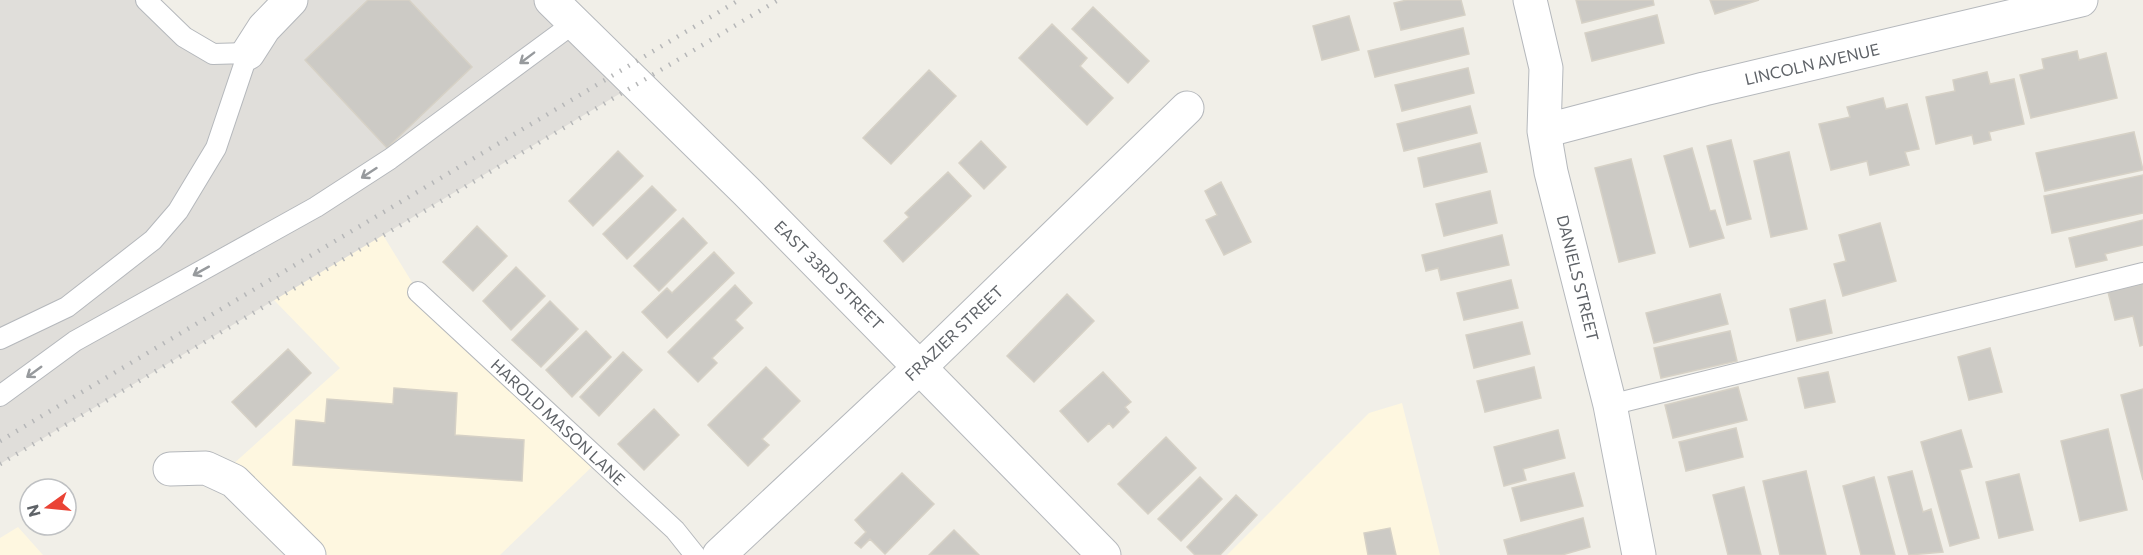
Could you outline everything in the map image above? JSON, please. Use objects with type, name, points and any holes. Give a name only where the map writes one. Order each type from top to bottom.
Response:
[{"type":"street","points":[[248,53],[264,28],[291,0]]},
{"type":"street","name":"EAST 33RD STREET","points":[[551,0],[920,367],[1104,555]]},
{"type":"street","name":"DANIELS STREET","points":[[1530,0],[1546,68],[1544,131],[1551,172],[1610,405],[1640,555]]},
{"type":"street","name":"LINCOLN AVENUE","points":[[1544,131],[1704,89],[2081,0]]},
{"type":"street","name":"FRAZIER STREET","points":[[719,555],[920,367],[1186,108]]},
{"type":"street","points":[[170,469],[206,468],[234,481],[309,555]]},
{"type":"lane","points":[[0,339],[67,307],[153,240],[178,211],[216,148],[248,53],[213,54],[184,37],[146,0]]},
{"type":"lane","points":[[0,396],[75,341],[316,207],[390,159],[574,23]]},
{"type":"lane","points":[[1610,405],[2143,273]]},
{"type":"lane","name":"HAROLD MASON LANE","points":[[418,292],[675,530],[695,555]]},
{"type":"shaded area","points":[[0,0],[146,0],[184,37],[248,53],[291,0],[551,0],[636,84],[0,464]]},
{"type":"shaded area","points":[[383,235],[418,292],[599,460],[500,555],[309,555],[221,475],[340,368],[274,300]]},
{"type":"shaded area","points":[[1402,403],[1440,555],[1227,555],[1369,413]]},
{"type":"shaded area","points":[[18,527],[18,537],[27,537],[43,555],[0,555],[0,538]]},
{"type":"building","points":[[368,0],[409,0],[472,67],[387,148],[305,60]]},
{"type":"building","points":[[1407,0],[1461,0],[1465,15],[1401,30],[1394,3]]},
{"type":"building","points":[[1576,0],[1653,0],[1654,5],[1582,23]]},
{"type":"building","points":[[1710,0],[1759,0],[1715,14]]},
{"type":"building","points":[[1093,7],[1149,61],[1128,83],[1072,29]]},
{"type":"building","points":[[1657,15],[1664,43],[1592,61],[1585,33]]},
{"type":"building","points":[[1349,16],[1359,50],[1322,60],[1313,26]]},
{"type":"building","points":[[1052,24],[1087,58],[1080,66],[1113,98],[1087,125],[1019,58]]},
{"type":"building","points":[[1463,28],[1469,54],[1375,77],[1368,51]]},
{"type":"building","points":[[2077,51],[2079,60],[2106,53],[2117,98],[2031,118],[2020,75],[2044,69],[2042,59]]},
{"type":"building","points":[[1468,68],[1474,93],[1402,111],[1395,85]]},
{"type":"building","points":[[929,70],[956,96],[891,164],[863,138]]},
{"type":"building","points":[[1987,72],[1990,84],[2014,79],[2024,124],[1989,132],[1991,140],[1974,144],[1972,135],[1936,144],[1926,97],[1955,91],[1953,80]]},
{"type":"building","points":[[1883,98],[1886,109],[1907,104],[1919,149],[1905,152],[1909,165],[1870,175],[1867,161],[1831,170],[1819,124],[1850,117],[1847,107]]},
{"type":"building","points":[[1470,106],[1477,133],[1404,151],[1397,124]]},
{"type":"building","points":[[2134,132],[2143,170],[2045,191],[2036,153]]},
{"type":"building","points":[[1731,140],[1751,219],[1727,225],[1707,146]]},
{"type":"building","points":[[981,141],[1006,167],[984,189],[959,163]]},
{"type":"building","points":[[1480,143],[1487,172],[1424,187],[1418,158]]},
{"type":"building","points":[[1692,148],[1710,211],[1715,210],[1724,238],[1690,247],[1664,156]]},
{"type":"building","points":[[618,151],[643,176],[593,226],[569,201]]},
{"type":"building","points":[[1789,152],[1807,229],[1771,237],[1754,161]]},
{"type":"building","points":[[1631,159],[1655,253],[1619,262],[1595,168]]},
{"type":"building","points":[[948,172],[971,196],[903,262],[884,241],[909,217],[905,213]]},
{"type":"building","points":[[2143,175],[2143,213],[2052,233],[2044,196]]},
{"type":"building","points":[[1221,182],[1251,242],[1224,255],[1206,220],[1217,215],[1205,191]]},
{"type":"building","points":[[652,186],[676,210],[627,259],[603,234]]},
{"type":"building","points":[[1490,191],[1497,223],[1444,236],[1436,204]]},
{"type":"building","points":[[683,218],[707,243],[659,291],[634,266]]},
{"type":"building","points":[[2143,220],[2143,245],[2105,254],[2107,260],[2076,267],[2069,238]]},
{"type":"building","points":[[1880,223],[1896,281],[1843,296],[1834,264],[1846,261],[1839,235]]},
{"type":"building","points":[[477,226],[507,256],[473,291],[443,262]]},
{"type":"building","points":[[1502,235],[1509,265],[1441,280],[1438,268],[1426,271],[1422,255]]},
{"type":"building","points":[[714,252],[734,273],[667,338],[642,312],[667,288],[672,293]]},
{"type":"building","points":[[516,267],[545,296],[511,330],[483,301]]},
{"type":"building","points":[[1511,280],[1518,308],[1464,320],[1457,293]]},
{"type":"building","points":[[2143,284],[2143,345],[2140,346],[2133,316],[2115,320],[2108,292]]},
{"type":"building","points":[[735,285],[752,303],[735,320],[743,328],[712,358],[717,363],[698,382],[668,352]]},
{"type":"building","points":[[1067,294],[1094,321],[1034,382],[1007,356]]},
{"type":"building","points":[[1720,294],[1728,324],[1654,343],[1646,313]]},
{"type":"building","points":[[1825,300],[1832,333],[1797,341],[1790,309]]},
{"type":"building","points":[[550,301],[578,329],[541,367],[512,340]]},
{"type":"building","points":[[1522,322],[1530,354],[1474,368],[1466,335]]},
{"type":"building","points":[[586,331],[611,357],[572,397],[546,370]]},
{"type":"building","points":[[1730,331],[1737,361],[1661,378],[1654,348]]},
{"type":"building","points":[[1990,348],[2002,392],[1969,400],[1958,357]]},
{"type":"building","points":[[288,349],[311,373],[256,427],[232,402]]},
{"type":"building","points":[[623,352],[642,370],[599,416],[580,397]]},
{"type":"building","points":[[766,367],[800,401],[762,439],[769,445],[748,466],[708,425]]},
{"type":"building","points":[[1534,367],[1541,398],[1485,412],[1477,381]]},
{"type":"building","points":[[1103,372],[1131,402],[1125,407],[1129,412],[1113,428],[1109,423],[1088,442],[1060,411]]},
{"type":"building","points":[[1828,372],[1835,402],[1805,408],[1798,378]]},
{"type":"building","points":[[1738,387],[1747,420],[1673,438],[1665,405]]},
{"type":"building","points":[[394,388],[457,393],[455,435],[524,440],[522,481],[293,465],[296,420],[325,423],[327,399],[393,404]]},
{"type":"building","points":[[2143,389],[2143,480],[2121,395]]},
{"type":"building","points":[[654,409],[679,435],[644,470],[618,444]]},
{"type":"building","points":[[1736,428],[1743,457],[1686,471],[1679,442]]},
{"type":"building","points":[[2108,429],[2127,510],[2080,521],[2061,441]]},
{"type":"building","points":[[1558,430],[1565,458],[1523,469],[1526,480],[1504,486],[1494,447]]},
{"type":"building","points":[[1961,430],[1972,467],[1960,470],[1979,538],[1950,546],[1921,442]]},
{"type":"building","points":[[1166,437],[1196,468],[1148,514],[1118,484]]},
{"type":"building","points":[[1806,471],[1826,555],[1780,555],[1763,481]]},
{"type":"building","points":[[1912,471],[1923,512],[1931,509],[1943,552],[1909,555],[1888,477]]},
{"type":"building","points":[[902,473],[934,504],[885,554],[870,539],[861,548],[855,543],[866,532],[855,520]]},
{"type":"building","points":[[1574,473],[1583,506],[1521,521],[1512,488]]},
{"type":"building","points":[[2019,474],[2033,530],[1999,538],[1986,482]]},
{"type":"building","points":[[1200,477],[1222,499],[1181,541],[1158,519]]},
{"type":"building","points":[[1874,477],[1895,555],[1861,555],[1843,486]]},
{"type":"building","points":[[1744,487],[1761,555],[1728,555],[1713,495]]},
{"type":"building","points":[[1236,495],[1257,515],[1220,555],[1195,555],[1187,547]]},
{"type":"building","points":[[1583,518],[1590,547],[1562,555],[1508,555],[1504,540]]},
{"type":"building","points":[[1390,528],[1396,555],[1368,555],[1364,533]]},
{"type":"building","points":[[954,530],[979,555],[929,555]]},
{"type":"railway","points":[[0,441],[739,0]]},
{"type":"railway","points":[[0,464],[778,0]]}]
